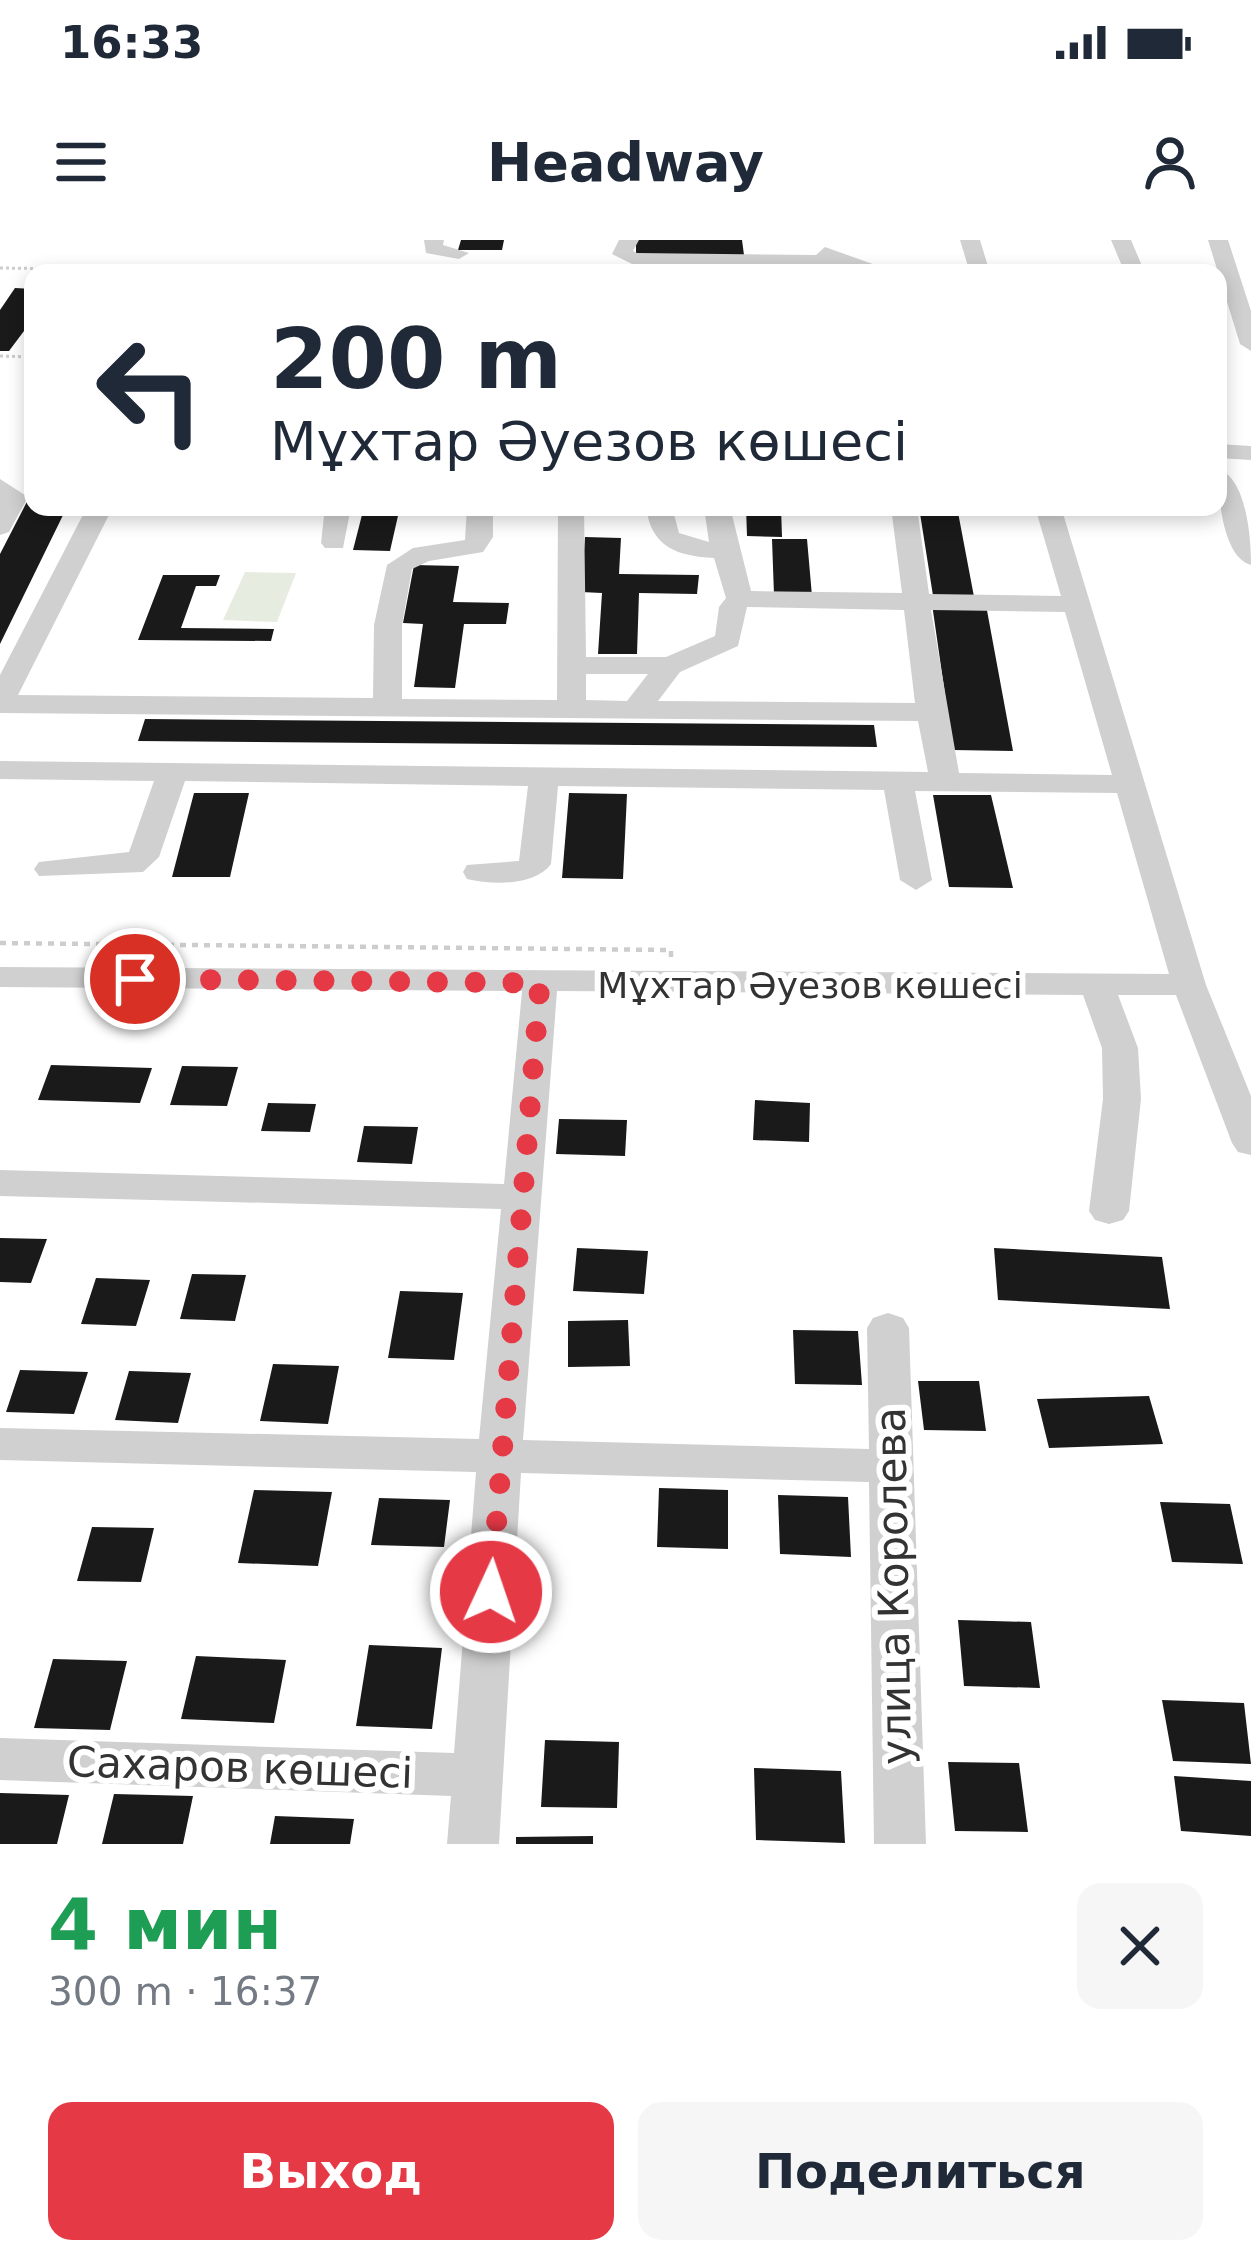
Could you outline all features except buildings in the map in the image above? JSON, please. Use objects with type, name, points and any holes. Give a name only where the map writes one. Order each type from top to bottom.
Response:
[{"type":"street","points":[[434,240],[433,249],[439,253],[459,253]]},
{"type":"street","points":[[629,240],[622,254],[634,259],[848,261]]},
{"type":"street","points":[[782,240],[858,264]]},
{"type":"street","points":[[1227,291],[1251,344]]},
{"type":"street","points":[[0,527],[16,497],[4,487]]},
{"type":"street","points":[[1227,498],[1251,556]]},
{"type":"street","points":[[95,516],[0,704],[931,712]]},
{"type":"street","points":[[334,543],[337,516]]},
{"type":"street","points":[[387,707],[388,626],[400,565],[411,557],[474,546],[480,537],[480,516]]},
{"type":"street","points":[[571,516],[572,709]]},
{"type":"street","points":[[659,516],[660,529],[669,539],[700,549],[723,550]]},
{"type":"street","points":[[718,516],[723,550],[731,558],[740,599]]},
{"type":"street","points":[[905,516],[931,712],[945,778]]},
{"type":"street","points":[[1051,516],[1189,985],[1251,1143]]},
{"type":"street","points":[[572,664],[670,666],[728,640],[733,607],[740,599],[1077,604]]},
{"type":"street","points":[[636,709],[670,666]]},
{"type":"street","points":[[0,770],[945,778],[1132,784]]},
{"type":"street","points":[[50,869],[132,865],[143,857],[173,772]]},
{"type":"street","points":[[479,872],[528,870],[536,864],[544,777]]},
{"type":"street","points":[[897,778],[916,880]]},
{"type":"street","name":"Мұхтар Әуезов көшесі","points":[[0,977],[1189,985]]},
{"type":"street","points":[[473,1844],[540,983]]},
{"type":"street","points":[[1099,987],[1120,1048],[1122,1099],[1109,1211]]},
{"type":"street","points":[[0,1183],[520,1197]]},
{"type":"street","name":"улица Королева","points":[[888,1328],[900,1844]]},
{"type":"street","points":[[0,1444],[890,1466]]},
{"type":"street","name":"Сахаров көшесі","points":[[0,1759],[479,1775]]},
{"type":"path","points":[[0,944],[671,950],[671,983]]},
{"type":"shaded area","points":[[245,572],[296,573],[277,622],[223,620]]},
{"type":"route","points":[[135,979],[540,983],[491,1592]]}]
